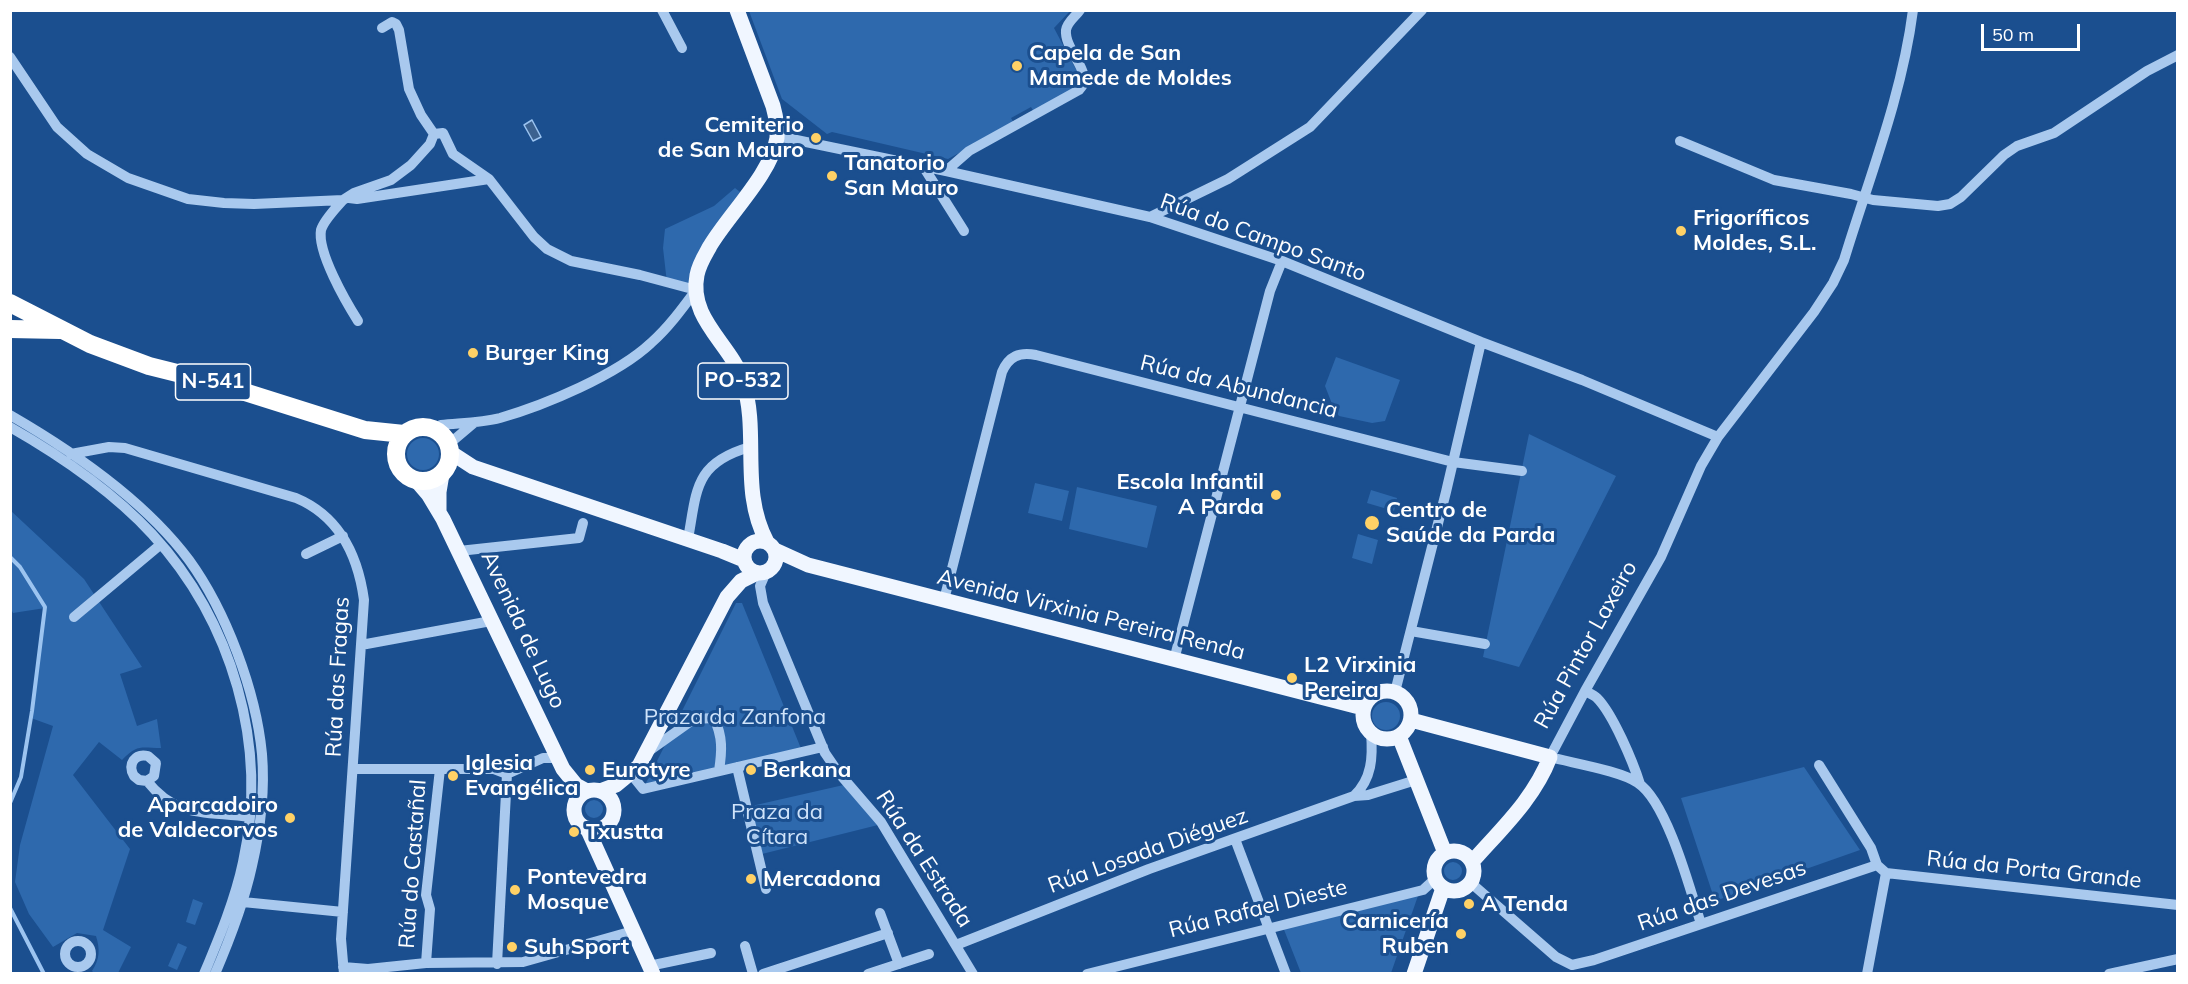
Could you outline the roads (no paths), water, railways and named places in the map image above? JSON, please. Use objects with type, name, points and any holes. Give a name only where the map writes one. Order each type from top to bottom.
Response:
[{"type":"highway","name":"N-541","points":[[10,303],[90,344],[149,366],[213,382],[365,430],[404,434],[419,426],[435,429]]},
{"type":"highway","points":[[10,329],[63,330]]},
{"type":"highway","points":[[416,480],[429,481],[447,459],[446,438],[435,429]]},
{"type":"highway","name":"N-541","points":[[365,430],[395,453],[403,473],[416,480]]},
{"type":"highway","points":[[395,453],[404,434]]},
{"type":"main road","name":"PO-532","points":[[737,10],[773,106],[777,120],[777,136],[768,164],[717,235],[700,263],[696,276],[696,291],[708,326],[743,379],[748,400],[751,483],[747,536],[754,562]]},
{"type":"main road","name":"Avenida Virxinia Pereira Renda","points":[[447,459],[754,562],[808,566],[1363,708]]},
{"type":"main road","points":[[439,511],[439,492],[447,459]]},
{"type":"main road","name":"Avenida de Lugo","points":[[416,480],[439,511],[459,551],[560,764],[574,808]]},
{"type":"main road","name":"PO-532","points":[[751,483],[756,519],[771,546]]},
{"type":"main road","points":[[651,970],[587,828],[577,820],[574,808],[578,797],[616,784],[639,766],[727,597],[731,580],[737,571],[754,562],[776,561],[771,546],[757,541],[754,562]]},
{"type":"main road","name":"Avenida Virxinia Pereira Renda","points":[[771,546],[808,566]]},
{"type":"main road","points":[[1387,691],[1395,692],[1410,706],[1410,720],[1404,732],[1399,736],[1384,740],[1371,733],[1363,722],[1363,708],[1372,696],[1387,691]]},
{"type":"main road","points":[[1410,720],[1550,757]]},
{"type":"main road","points":[[1399,736],[1445,853]]},
{"type":"main road","name":"Rúa Pintor Laxeiro","points":[[1472,862],[1530,796],[1544,775],[1550,757]]},
{"type":"main road","name":"Avenida de Lugo","points":[[560,764],[576,785],[594,791]]},
{"type":"main road","points":[[587,828],[598,829],[608,823],[616,798],[631,774]]},
{"type":"main road","points":[[594,791],[609,797],[613,807]]},
{"type":"main road","points":[[1414,974],[1439,884],[1434,867],[1436,861],[1445,853],[1457,851],[1469,856],[1475,873],[1471,883],[1461,891],[1454,892],[1439,884]]},
{"type":"street","points":[[662,10],[682,48]]},
{"type":"street","points":[[946,171],[969,151],[1084,86],[1086,80],[1069,48],[1066,29],[1080,10]]},
{"type":"street","points":[[1150,217],[1228,179],[1310,127],[1422,10]]},
{"type":"street","name":"Rúa Pintor Laxeiro","points":[[1550,757],[1661,557],[1701,466],[1718,437],[1814,312],[1833,283],[1844,260],[1904,63],[1913,10]]},
{"type":"street","points":[[382,28],[392,22],[399,30],[408,89],[434,134]]},
{"type":"street","points":[[1680,141],[1774,180],[1873,200],[1938,206],[1950,204],[1961,197],[2004,155],[2018,146],[2054,133],[2147,71],[2178,55]]},
{"type":"street","points":[[10,57],[57,127],[87,154],[128,178],[188,199],[264,204],[357,199],[489,179]]},
{"type":"street","points":[[434,134],[443,133],[453,154],[489,179],[534,237],[558,256],[696,291],[650,344],[620,366],[556,399],[498,418],[441,425],[435,429]]},
{"type":"street","points":[[358,321],[341,294],[320,240],[322,228],[346,199],[354,193],[391,180],[411,165],[430,144],[434,134]]},
{"type":"street","name":"Rúa do Campo Santo","points":[[777,136],[1150,217],[1282,261],[1718,437]]},
{"type":"street","points":[[923,166],[964,231]]},
{"type":"street","points":[[1174,660],[1270,291],[1282,261]]},
{"type":"street","points":[[1395,692],[1481,342]]},
{"type":"street","name":"Rúa da Abundancia","points":[[944,600],[1002,372],[1009,359],[1022,353],[1453,462],[1522,471]]},
{"type":"street","points":[[10,415],[71,454],[117,488],[159,525],[189,561],[223,617],[237,654],[254,711],[262,754],[259,819],[253,865],[243,902],[215,974]]},
{"type":"street","points":[[447,459],[476,422]]},
{"type":"street","points":[[10,427],[96,485],[151,533],[182,571],[213,623],[235,678],[244,712],[251,759],[249,817],[243,861],[233,899],[204,974]]},
{"type":"street","name":"Rúa das Fragas","points":[[71,454],[109,447],[125,448],[307,502],[327,517],[343,536],[356,560],[361,575],[364,600],[341,939],[343,970]]},
{"type":"street","points":[[688,539],[699,483],[706,471],[735,452],[750,447]]},
{"type":"street","points":[[459,551],[579,538],[583,523]]},
{"type":"street","points":[[306,554],[343,536]]},
{"type":"street","points":[[74,617],[160,545]]},
{"type":"street","name":"Rúa da Estrada","points":[[754,562],[763,603],[823,747],[838,772],[881,822],[973,974]]},
{"type":"street","points":[[361,645],[491,621]]},
{"type":"street","points":[[1411,630],[1485,644]]},
{"type":"street","points":[[1585,691],[1596,697],[1603,706],[1633,761],[1640,784]]},
{"type":"street","points":[[646,753],[694,719],[714,718],[721,733],[722,752],[719,771]]},
{"type":"street","points":[[1354,796],[1368,779],[1372,750],[1371,733]]},
{"type":"street","points":[[631,774],[643,789],[823,747]]},
{"type":"street","points":[[1550,757],[1625,776],[1640,784],[1656,801],[1665,819],[1701,924]]},
{"type":"street","points":[[353,769],[494,769],[507,774],[543,758],[560,764]]},
{"type":"street","points":[[1819,765],[1871,848],[1877,865],[1886,873],[1867,974]]},
{"type":"street","points":[[737,766],[766,889]]},
{"type":"street","name":"Rúa do Castañal","points":[[426,963],[430,909],[426,895],[440,769]]},
{"type":"street","points":[[497,964],[507,774]]},
{"type":"street","name":"Rúa Losada Diéguez","points":[[956,945],[1149,869],[1354,796],[1368,795],[1416,780]]},
{"type":"street","points":[[147,781],[165,800],[186,810],[249,817]]},
{"type":"street","points":[[1235,839],[1286,974]]},
{"type":"street","name":"Rúa das Devesas","points":[[1566,969],[1877,865]]},
{"type":"street","name":"Rúa da Porta Grande","points":[[1886,873],[2178,905]]},
{"type":"street","points":[[1471,883],[1566,969]]},
{"type":"street","name":"Rúa Rafael Dieste","points":[[1088,974],[1268,927],[1423,890],[1439,884]]},
{"type":"street","points":[[243,902],[343,912]]},
{"type":"street","points":[[880,913],[899,963]]},
{"type":"street","points":[[343,970],[366,972],[426,963],[523,962],[633,931]]},
{"type":"street","points":[[763,974],[888,933]]},
{"type":"street","points":[[746,946],[753,974]]},
{"type":"street","points":[[651,970],[711,953]]},
{"type":"street","points":[[867,974],[929,954]]},
{"type":"street","points":[[2109,974],[2178,959]]},
{"type":"waterway","points":[[10,557],[20,567],[45,607],[21,777],[10,803]]},
{"type":"waterway","points":[[10,908],[44,974]]},
{"type":"place","name":"Capela de San Mamede de Moldes","points":[[1017,66]]},
{"type":"place","name":"Cemiterio de San Mauro","points":[[816,138]]},
{"type":"place","name":"Tanatorio San Mauro","points":[[832,176]]},
{"type":"place","name":"Frigoríficos Moldes, S.L.","points":[[1681,231]]},
{"type":"place","name":"Burger King","points":[[473,353]]},
{"type":"place","name":"Escola Infantil A Parda","points":[[1276,495]]},
{"type":"place","name":"Centro de Saúde da Parda","points":[[1372,523]]},
{"type":"place","name":"L2 Virxinia Pereira","points":[[1292,678]]},
{"type":"place","name":"Eurotyre","points":[[590,770]]},
{"type":"place","name":"Berkana","points":[[751,770]]},
{"type":"place","name":"Iglesia Evangélica","points":[[453,776]]},
{"type":"place","name":"Aparcadoiro de Valdecorvos","points":[[290,818]]},
{"type":"place","name":"Txustta","points":[[574,832]]},
{"type":"place","name":"Mercadona","points":[[751,879]]},
{"type":"place","name":"Pontevedra Mosque","points":[[515,890]]},
{"type":"place","name":"A Tenda","points":[[1469,904]]},
{"type":"place","name":"Carnicería Ruben","points":[[1461,934]]},
{"type":"place","name":"Suh Sport","points":[[512,947]]},
{"type":"park label","name":"Praza da Zanfona","points":[[735,717]]},
{"type":"park label","name":"Praza da Cítara","points":[[777,824]]}]
